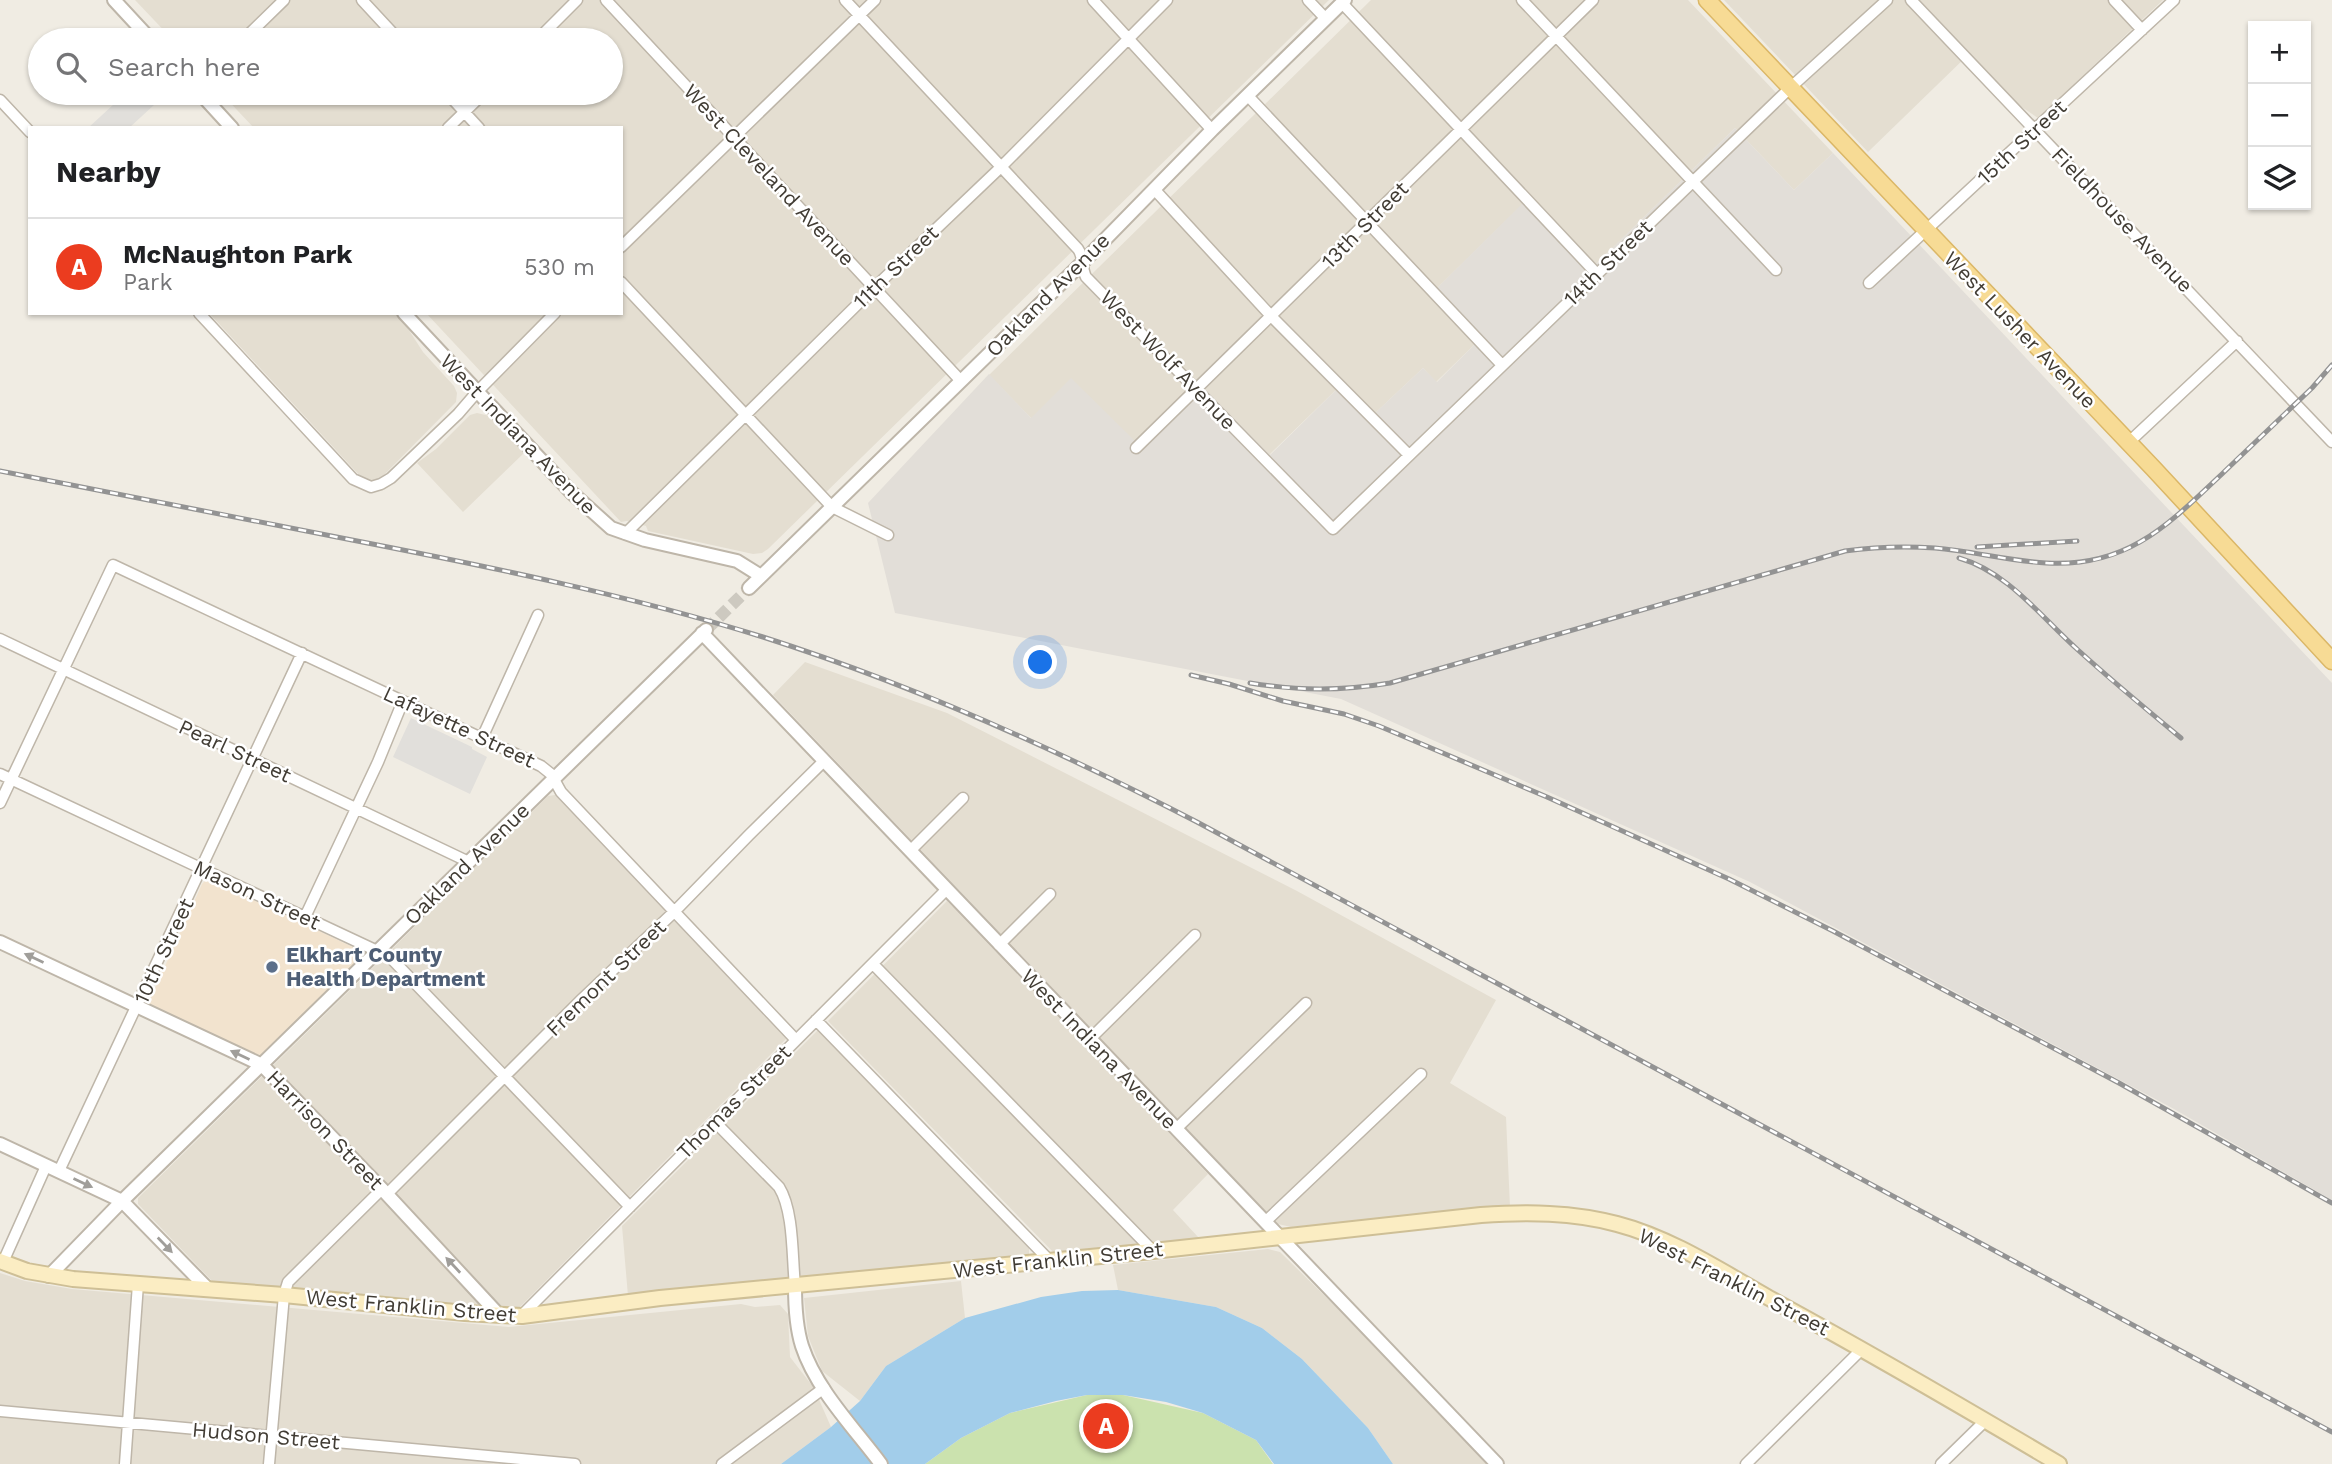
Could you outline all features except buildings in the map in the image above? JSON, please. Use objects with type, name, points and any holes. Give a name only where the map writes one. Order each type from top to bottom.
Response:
[{"type":"main road","name":"West Lusher Avenue","points":[[1707,0],[2332,661]]},
{"type":"main road","name":"West Franklin Street","points":[[1,1262],[49,1276],[522,1316],[660,1298],[1153,1251],[1518,1212],[1588,1217],[1644,1233],[1678,1249],[1862,1349],[2059,1464]]},
{"type":"street","points":[[114,0],[140,28]]},
{"type":"street","points":[[255,28],[284,0]]},
{"type":"street","points":[[362,0],[388,28]]},
{"type":"street","points":[[549,28],[577,0]]},
{"type":"street","name":"West Cleveland Avenue","points":[[606,0],[961,382]]},
{"type":"street","name":"West Wolf Avenue","points":[[845,0],[1078,248],[1086,277],[1333,529]]},
{"type":"street","points":[[623,245],[875,0]]},
{"type":"street","points":[[1093,0],[1212,130]]},
{"type":"street","name":"11th Street","points":[[625,534],[874,288],[1001,167],[1167,0]]},
{"type":"street","points":[[1308,0],[1326,19]]},
{"type":"street","points":[[1522,0],[1776,270]]},
{"type":"street","name":"13th Street","points":[[1136,448],[1593,0]]},
{"type":"street","name":"14th Street","points":[[1333,529],[1790,88],[1887,0]]},
{"type":"street","name":"Fieldhouse Avenue","points":[[1911,0],[2332,442]]},
{"type":"street","points":[[2114,0],[2142,30]]},
{"type":"street","name":"15th Street","points":[[1869,283],[2174,0]]},
{"type":"street","points":[[1344,1],[1597,274]]},
{"type":"street","name":"Oakland Avenue","points":[[749,588],[1083,262],[1212,130],[1249,97],[1344,1]]},
{"type":"street","points":[[1249,97],[1502,365]]},
{"type":"street","points":[[0,100],[28,130]]},
{"type":"street","points":[[211,105],[230,126]]},
{"type":"street","points":[[458,105],[477,126]]},
{"type":"street","points":[[450,126],[471,105]]},
{"type":"street","points":[[1154,189],[1272,317],[1409,455]]},
{"type":"street","points":[[623,284],[832,507],[888,535]]},
{"type":"street","points":[[201,315],[353,478],[371,486],[391,478],[458,414],[553,315]]},
{"type":"street","name":"West Indiana Avenue","points":[[406,315],[596,517],[625,534],[737,561],[761,576]]},
{"type":"street","points":[[2128,443],[2237,341]]},
{"type":"street","name":"Lafayette Street","points":[[63,670],[113,565],[541,765],[551,774],[561,792],[796,1040]]},
{"type":"street","points":[[482,738],[538,615]]},
{"type":"street","name":"Oakland Avenue","points":[[49,1276],[122,1201],[704,632]]},
{"type":"street","name":"West Indiana Avenue","points":[[704,632],[999,945],[1497,1464]]},
{"type":"street","name":"Pearl Street","points":[[0,639],[469,862]]},
{"type":"street","name":"10th Street","points":[[59,1171],[302,653]]},
{"type":"street","points":[[0,803],[63,670]]},
{"type":"street","points":[[305,917],[357,808],[403,701]]},
{"type":"street","name":"Fremont Street","points":[[269,1464],[284,1295],[288,1282],[385,1192],[674,912],[824,761]]},
{"type":"street","name":"Mason Street","points":[[0,774],[392,957],[630,1207]]},
{"type":"street","points":[[910,851],[963,798]]},
{"type":"street","name":"Thomas Street","points":[[522,1316],[947,889]]},
{"type":"street","points":[[999,945],[1050,894]]},
{"type":"street","points":[[1090,1039],[1195,935]]},
{"type":"street","name":"Harrison Street","points":[[0,942],[262,1065],[499,1315]]},
{"type":"street","points":[[873,964],[1153,1251]]},
{"type":"street","points":[[1176,1129],[1306,1003]]},
{"type":"street","points":[[816,1020],[1049,1260]]},
{"type":"street","points":[[1265,1222],[1421,1074]]},
{"type":"street","points":[[715,1122],[784,1195],[802,1347],[828,1393],[881,1464]]},
{"type":"street","points":[[0,1144],[122,1201],[208,1289]]},
{"type":"street","points":[[1,1262],[46,1166]]},
{"type":"street","points":[[125,1464],[138,1284]]},
{"type":"street","points":[[1746,1464],[1862,1349]]},
{"type":"street","points":[[722,1464],[828,1393]]},
{"type":"street","name":"Hudson Street","points":[[0,1411],[468,1459],[575,1464]]},
{"type":"street","points":[[1941,1464],[1985,1420]]},
{"type":"shaded area","points":[[135,0],[1329,0],[768,549],[753,554],[648,531],[646,526],[627,521],[621,522],[428,315],[623,315],[623,126],[252,126],[232,105],[623,105],[623,28],[162,28]]},
{"type":"shaded area","points":[[1371,0],[1688,0],[1833,153],[1794,190],[1735,128],[1596,264],[1531,196],[1429,296],[1475,344],[1436,382],[1423,368],[1373,415],[1343,383],[1269,455],[1197,381],[1137,443],[1031,418],[989,375]]},
{"type":"shaded area","points":[[1724,0],[2163,0],[2038,118],[2013,101],[1969,54],[1868,152]]},
{"type":"shaded area","points":[[113,105],[154,105],[131,126],[90,126]]},
{"type":"shaded area","points":[[1735,128],[1794,190],[1833,153],[2332,683],[2332,1200],[2174,1109],[1750,882],[1341,699],[895,613],[868,503],[989,374],[1031,418],[1071,378],[1137,443],[1197,381],[1270,455],[1343,383],[1374,414],[1423,368],[1437,382],[1475,344],[1429,296],[1530,196],[1596,264]]},
{"type":"shaded area","points":[[211,315],[397,315],[423,352],[454,386],[457,393],[456,402],[382,477],[368,480],[360,476]]},
{"type":"shaded area","points":[[477,413],[490,416],[524,453],[463,512],[417,463],[436,449],[470,415]]},
{"type":"shaded area","points":[[805,662],[947,713],[1297,891],[1496,1000],[1450,1083],[1506,1117],[1510,1207],[1291,1227],[1278,1224],[773,695]]},
{"type":"shaded area","points":[[411,718],[487,757],[470,794],[393,757]]},
{"type":"shaded area","points":[[555,795],[786,1039],[518,1309],[213,1282],[138,1204],[138,1198],[548,796]]},
{"type":"shaded area","points":[[206,880],[357,949],[360,955],[359,961],[261,1055],[148,1004]]},
{"type":"shaded area","points":[[947,901],[1208,1174],[1173,1210],[1199,1238],[1055,1254],[828,1021]]},
{"type":"shaded area","points":[[818,1030],[1029,1248],[1029,1255],[628,1296],[622,1226]]},
{"type":"shaded area","points":[[1268,1249],[1280,1252],[1331,1302],[1487,1464],[1393,1464],[1368,1428],[1302,1359],[1262,1328],[1216,1307],[1118,1290],[1113,1265]]},
{"type":"shaded area","points":[[0,1273],[25,1281],[72,1289],[509,1327],[741,1304],[755,1307],[780,1305],[788,1314],[790,1357],[814,1388],[831,1427],[781,1464],[0,1464]]},
{"type":"shaded area","points":[[961,1281],[965,1318],[886,1366],[860,1401],[822,1371],[808,1336],[804,1298]]},
{"type":"green space","points":[[1087,1395],[1123,1395],[1203,1413],[1256,1440],[1273,1464],[925,1464],[961,1438],[1010,1413]]},
{"type":"water","points":[[1118,1290],[1216,1307],[1262,1328],[1302,1359],[1368,1428],[1393,1464],[1274,1464],[1256,1440],[1203,1413],[1166,1402],[1123,1395],[1087,1395],[1010,1413],[961,1438],[925,1464],[781,1464],[831,1427],[860,1401],[886,1366],[965,1318],[1041,1297],[1082,1291]]},
{"type":"tunnel","points":[[706,630],[749,588]]},
{"type":"railway","points":[[1250,683],[1320,689],[1390,683],[1845,551],[1890,547],[1935,548],[2046,563],[2075,563],[2101,558],[2145,539],[2185,509],[2312,388],[2332,365]]},
{"type":"railway","points":[[0,471],[456,561],[610,595],[763,637],[930,697],[1038,744],[1197,822],[2332,1432]]},
{"type":"railway","points":[[1977,547],[2077,541]]},
{"type":"railway","points":[[1959,558],[1993,574],[2023,597],[2090,661],[2181,738]]},
{"type":"railway","points":[[1191,675],[1283,701],[1344,714],[1379,726],[1547,797],[1729,879],[1833,931],[2119,1083],[2332,1203]]},
{"type":"place","name":"Elkhart County Health Department","points":[[272,967]]},
{"type":"place","name":"McNaughton Park","points":[[1106,1426]]}]
